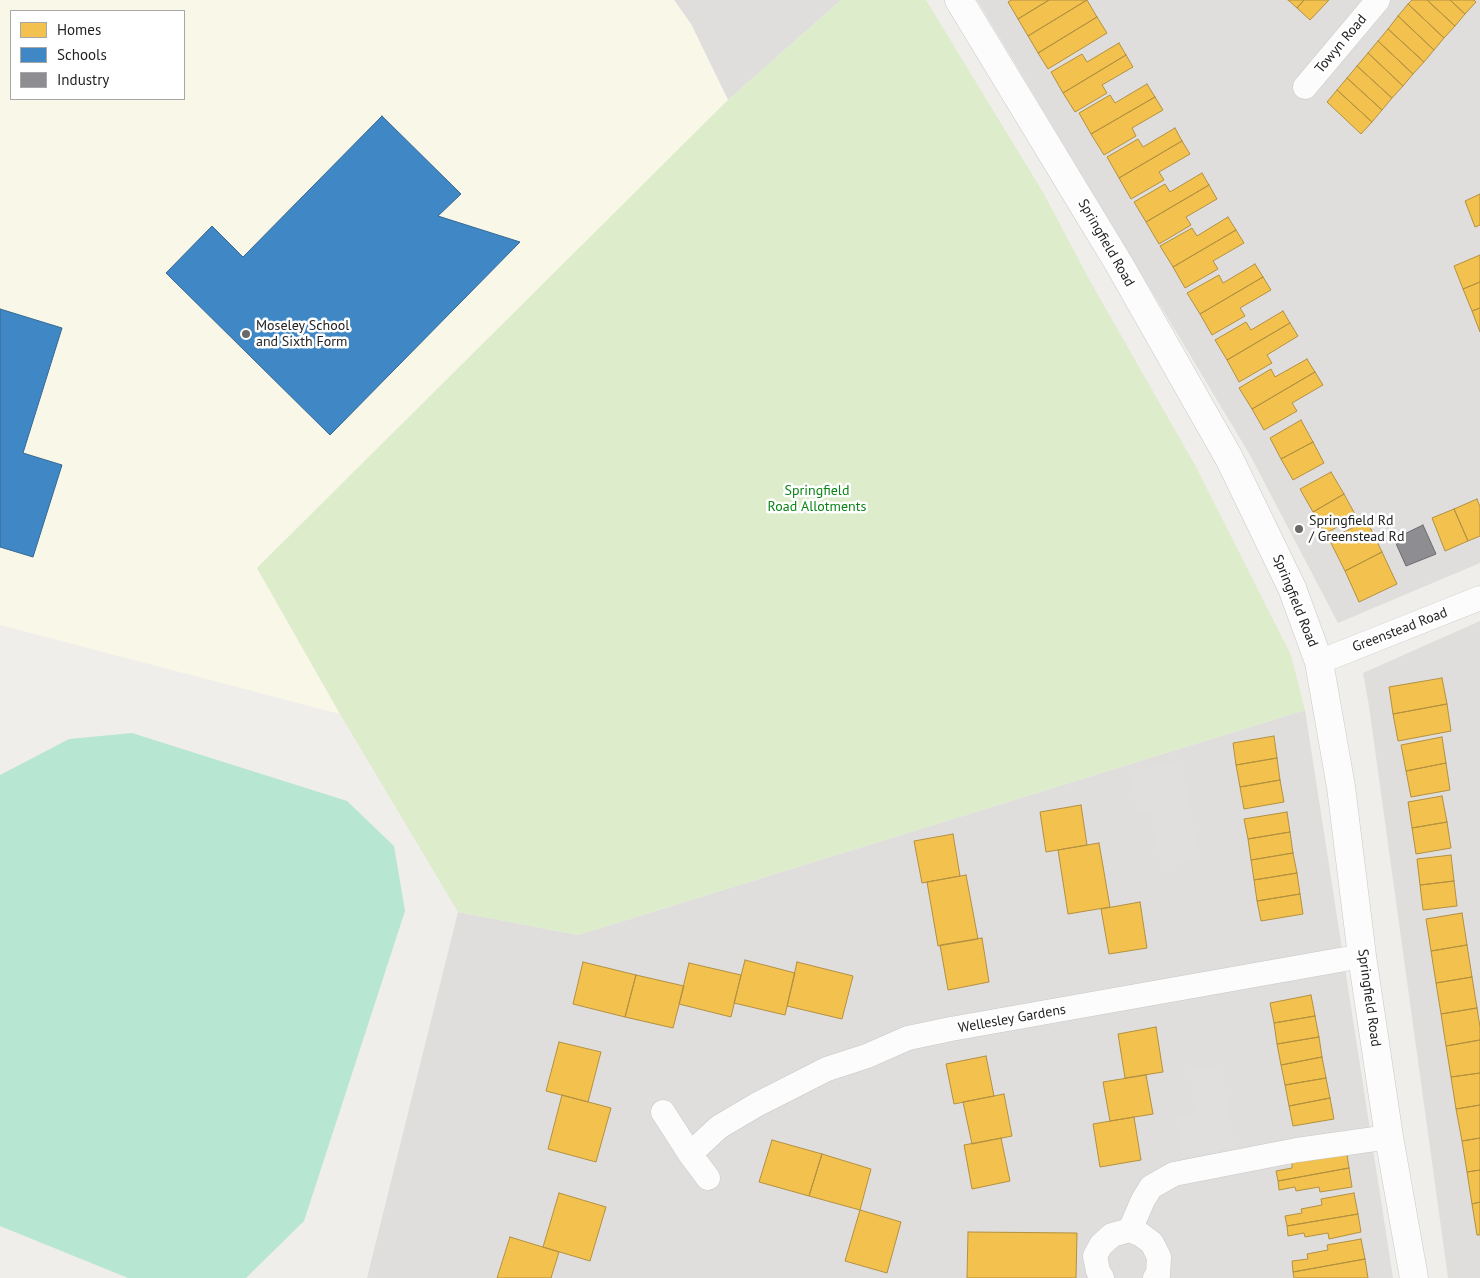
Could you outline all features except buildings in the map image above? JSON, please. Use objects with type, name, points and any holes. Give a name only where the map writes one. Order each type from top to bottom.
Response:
[{"type":"street","name":"Springfield Road","points":[[959,0],[1120,264],[1229,458],[1292,588],[1319,662],[1341,787],[1362,956],[1388,1137],[1414,1278]]},
{"type":"street","name":"Towyn Road","points":[[1304,87],[1378,0]]},
{"type":"street","name":"Greenstead Road","points":[[1319,662],[1480,598]]},
{"type":"street","name":"Wellesley Gardens","points":[[690,1154],[719,1127],[758,1104],[827,1068],[867,1056],[908,1038],[1362,956]]},
{"type":"street","points":[[663,1112],[708,1178]]},
{"type":"street","points":[[1130,1230],[1143,1200],[1151,1188],[1174,1174],[1297,1150],[1388,1137]]},
{"type":"street","points":[[1102,1278],[1098,1271],[1095,1256],[1100,1245],[1112,1235],[1130,1230],[1140,1234],[1152,1243],[1159,1257],[1158,1275],[1155,1278]]},
{"type":"shaded area","name":"Moseley School and Sixth Form","points":[[0,0],[674,0],[691,24],[728,100],[257,568],[340,714],[0,625]]},
{"type":"shaded area","points":[[674,0],[841,0],[728,100],[691,24]]},
{"type":"shaded area","points":[[977,0],[1480,0],[1480,563],[1338,623],[1250,455]]},
{"type":"shaded area","points":[[1480,621],[1480,1278],[1448,1278],[1363,673]]},
{"type":"shaded area","points":[[1305,710],[1393,1278],[367,1278],[458,912],[578,935]]},
{"type":"shaded area","points":[[1181,761],[1200,859],[1161,867],[1150,811],[1137,813],[1129,771]]},
{"type":"shaded area","points":[[1221,1065],[1235,1148],[1182,1156],[1176,1116],[1196,1113],[1189,1070]]},
{"type":"green space","name":"Springfield Road Allotments","points":[[841,0],[926,0],[1044,194],[1090,281],[1195,465],[1291,655],[1305,710],[578,935],[458,912],[340,714],[257,568],[728,100]]},
{"type":"green space","points":[[132,733],[347,801],[394,846],[405,911],[304,1221],[246,1278],[128,1278],[0,1226],[0,775],[69,739]]},
{"type":"place","name":"Moseley School and Sixth Form","points":[[246,334]]},
{"type":"place","name":"Springfield Rd / Greenstead Rd","points":[[1299,529]]}]
